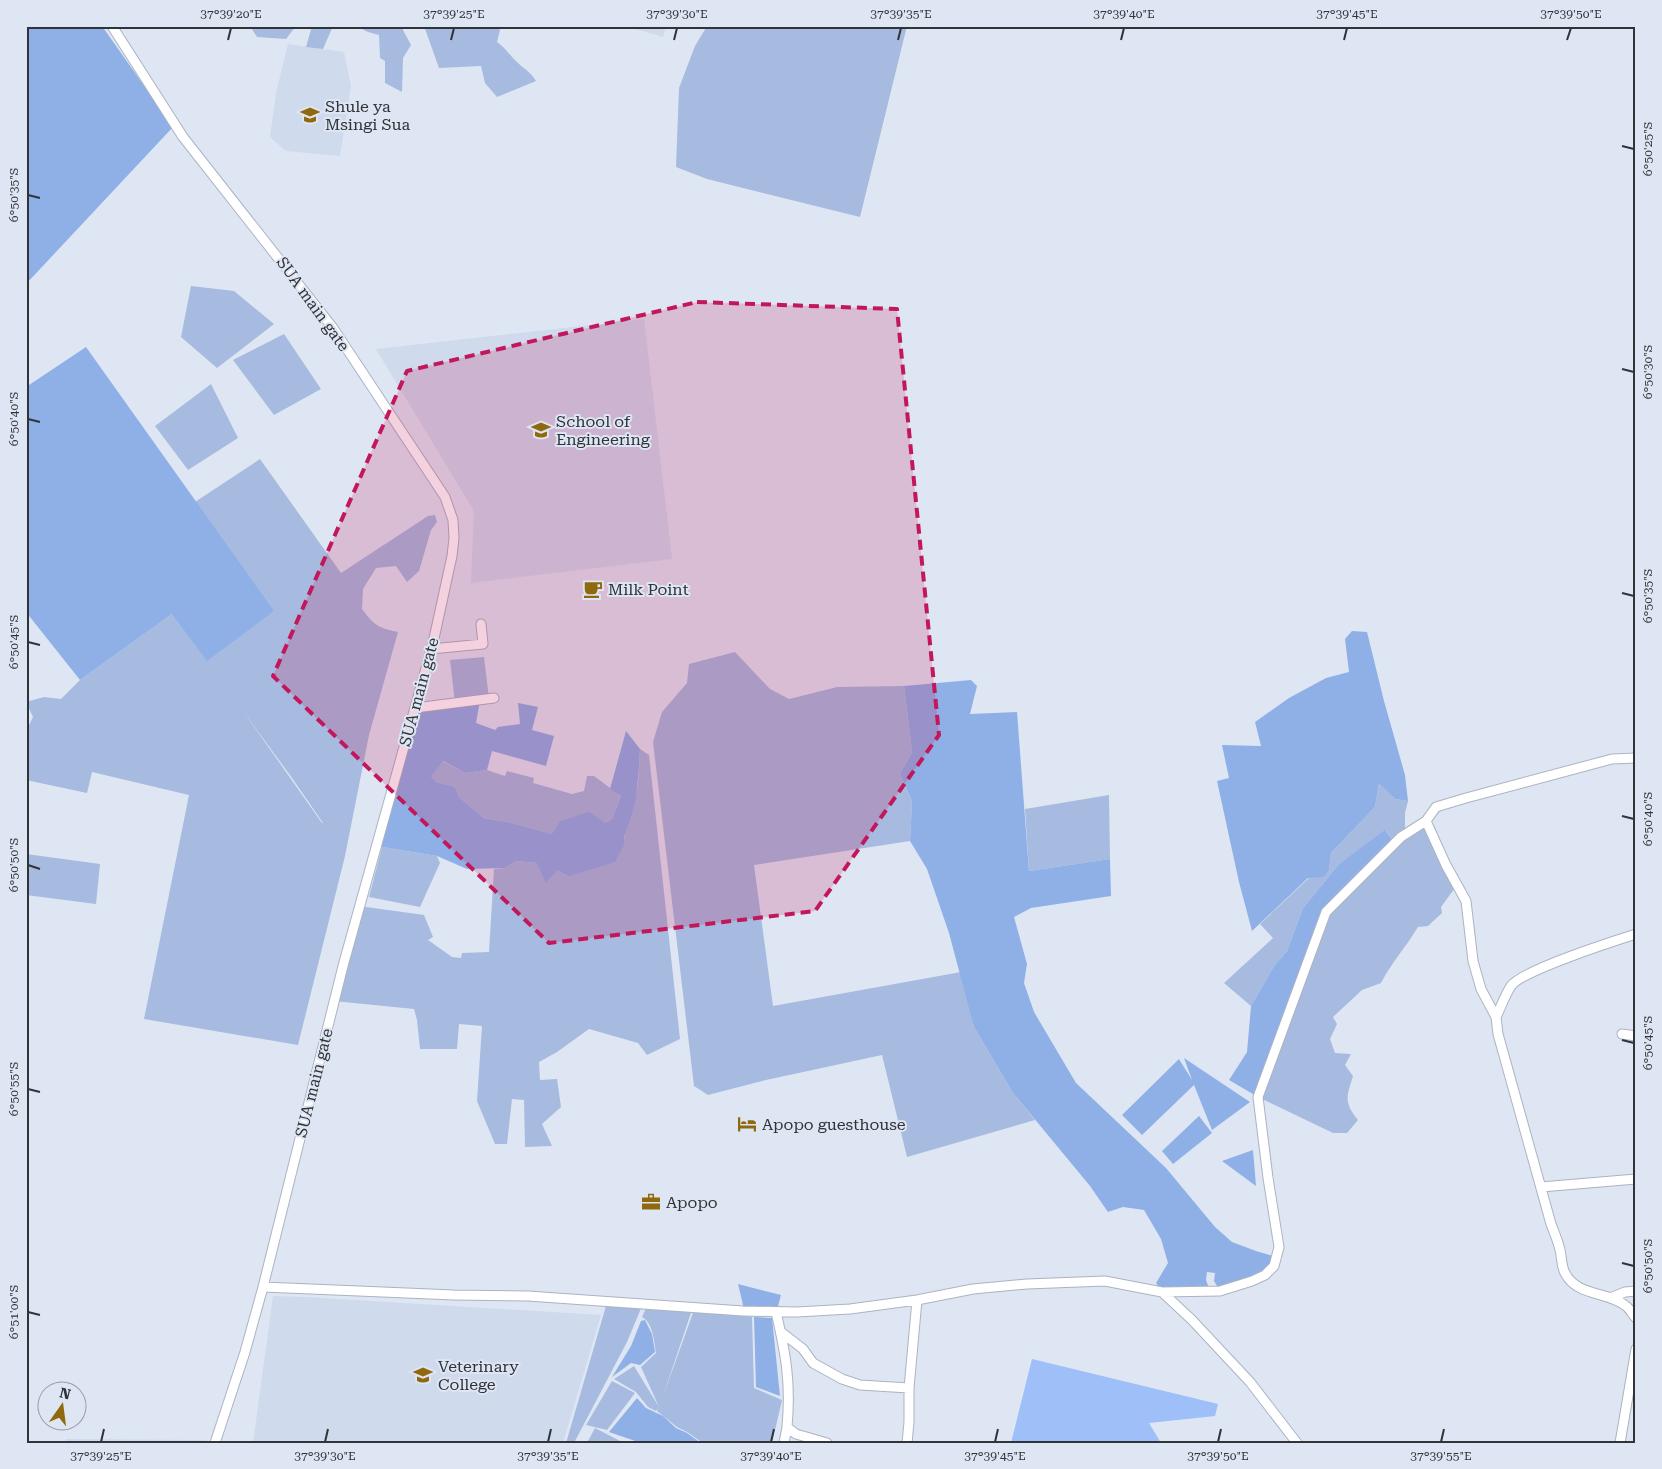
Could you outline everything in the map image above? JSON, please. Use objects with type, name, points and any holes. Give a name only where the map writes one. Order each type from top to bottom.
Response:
[{"type":"street","name":"SUA main gate","points":[[112,26],[183,137],[333,328],[445,497],[453,520],[452,556],[431,650],[343,966],[263,1287],[245,1352],[216,1443]]},
{"type":"street","points":[[431,650],[483,644],[481,624]]},
{"type":"street","points":[[415,708],[494,698]]},
{"type":"street","points":[[263,1287],[454,1296],[528,1296],[743,1312],[776,1312],[850,1309],[917,1300],[973,1289],[1027,1284],[1105,1281],[1162,1292],[1220,1291],[1252,1281],[1264,1275],[1274,1266],[1279,1247],[1258,1097],[1326,912],[1401,836],[1426,821],[1436,807],[1612,759],[1636,758]]},
{"type":"street","points":[[1426,821],[1446,866],[1466,901],[1476,970],[1481,989],[1496,1017],[1498,1034],[1540,1187],[1561,1252],[1561,1262],[1565,1274],[1580,1288],[1627,1306],[1636,1318]]},
{"type":"street","points":[[1496,1017],[1512,985],[1520,979],[1557,962],[1636,934]]},
{"type":"street","points":[[1622,1034],[1636,1036]]},
{"type":"street","points":[[1540,1187],[1636,1179]]},
{"type":"street","points":[[1610,1298],[1624,1292],[1636,1291]]},
{"type":"street","points":[[1162,1292],[1192,1320],[1250,1382],[1297,1443]]},
{"type":"street","points":[[907,1443],[909,1388],[917,1300]]},
{"type":"street","points":[[776,1312],[788,1367],[787,1426],[784,1443]]},
{"type":"street","points":[[781,1332],[803,1349],[813,1363],[842,1379],[860,1385],[909,1388]]},
{"type":"street","points":[[1620,1443],[1636,1349]]},
{"type":"street","points":[[787,1426],[796,1434],[827,1443]]},
{"type":"highlighted area","points":[[697,302],[897,309],[939,735],[815,911],[549,943],[273,676],[407,371]]},
{"type":"shaded area","points":[[26,26],[102,26],[173,127],[26,284]]},
{"type":"shaded area","points":[[250,26],[296,26],[286,39],[257,37]]},
{"type":"shaded area","points":[[312,26],[333,26],[323,49],[306,47]]},
{"type":"shaded area","points":[[356,26],[403,26],[403,30],[411,45],[403,58],[402,92],[385,83],[385,61],[380,58],[379,35]]},
{"type":"shaded area","points":[[424,26],[497,26],[500,30],[497,42],[536,81],[497,97],[485,83],[481,66],[439,68]]},
{"type":"shaded area","points":[[626,26],[666,26],[663,37]]},
{"type":"shaded area","points":[[707,26],[907,26],[860,217],[707,179],[676,167],[679,88],[695,46]]},
{"type":"shaded area","name":"Shule ya Msingi Sua","points":[[288,44],[344,52],[351,86],[340,156],[286,151],[270,137],[276,93]]},
{"type":"shaded area","points":[[191,286],[234,291],[274,324],[217,368],[181,337]]},
{"type":"shaded area","name":"School of Engineering","points":[[644,319],[672,559],[471,583],[474,511],[376,349]]},
{"type":"shaded area","points":[[284,334],[321,389],[274,415],[233,360]]},
{"type":"shaded area","points":[[86,347],[274,611],[207,661],[172,614],[80,680],[26,612],[26,387]]},
{"type":"shaded area","points":[[211,384],[238,438],[188,470],[155,426]]},
{"type":"shaded area","points":[[260,459],[341,573],[428,516],[435,515],[437,522],[431,530],[419,571],[407,582],[396,566],[376,568],[363,589],[362,609],[366,614],[377,625],[398,632],[369,735],[345,856],[298,1045],[144,1019],[189,795],[92,772],[87,793],[26,780],[26,731],[33,717],[26,702],[44,697],[61,699],[80,680],[172,614],[274,612],[195,502]],"holes":[[[243,711],[292,778],[323,823]]]},
{"type":"shaded area","points":[[1352,631],[1367,632],[1405,775],[1408,801],[1395,799],[1379,784],[1375,807],[1331,853],[1329,869],[1324,877],[1308,878],[1252,931],[1239,882],[1217,781],[1229,778],[1222,745],[1261,746],[1255,722],[1289,698],[1326,678],[1349,672],[1345,639]]},
{"type":"shaded area","points":[[735,652],[770,689],[789,699],[837,687],[904,686],[912,752],[900,774],[912,801],[910,841],[754,865],[773,1006],[961,972],[974,1027],[1013,1093],[1035,1120],[907,1157],[882,1055],[766,1080],[708,1095],[694,1086],[653,742],[662,712],[687,683],[689,664]]},
{"type":"shaded area","points":[[484,657],[489,699],[455,703],[450,660]]},
{"type":"shaded area","points":[[971,680],[977,686],[970,714],[1017,712],[1029,871],[1110,859],[1111,896],[1031,908],[1014,917],[1027,964],[1024,983],[1034,1012],[1076,1083],[1166,1168],[1215,1227],[1232,1242],[1276,1257],[1265,1275],[1220,1291],[1214,1281],[1215,1273],[1207,1272],[1206,1280],[1210,1291],[1162,1292],[1156,1283],[1168,1263],[1161,1239],[1144,1210],[1123,1207],[1108,1212],[1090,1186],[1013,1093],[974,1027],[949,933],[927,869],[910,841],[912,801],[900,774],[912,752],[904,686]]},
{"type":"shaded area","points":[[480,700],[476,723],[495,730],[498,727],[520,724],[518,703],[538,707],[532,730],[554,736],[546,766],[492,751],[487,770],[465,773],[443,761],[431,776],[437,782],[455,787],[459,797],[484,818],[508,822],[552,834],[560,821],[589,812],[605,823],[612,819],[621,796],[610,789],[626,731],[640,749],[639,768],[636,798],[624,837],[624,845],[615,862],[569,876],[557,870],[546,883],[537,863],[516,861],[505,868],[467,869],[437,856],[376,846],[418,713]]},
{"type":"shaded area","points":[[640,749],[649,755],[680,1039],[647,1055],[638,1043],[589,1029],[557,1052],[539,1062],[540,1080],[557,1079],[561,1107],[542,1124],[552,1146],[525,1147],[524,1100],[512,1099],[507,1144],[495,1144],[477,1101],[482,1026],[459,1024],[457,1049],[420,1049],[414,1009],[334,1001],[359,906],[424,915],[433,937],[428,940],[452,957],[461,958],[462,953],[489,952],[494,869],[505,868],[516,861],[537,863],[557,870],[624,845],[625,834],[636,794]]},
{"type":"shaded area","points":[[433,759],[442,761],[465,773],[487,770],[505,776],[507,771],[534,778],[533,783],[572,794],[584,791],[587,776],[594,776],[621,796],[612,819],[605,823],[552,834],[508,822],[484,818],[459,797],[455,787],[437,782],[431,776]]},
{"type":"shaded area","points":[[1379,784],[1395,799],[1408,801],[1405,813],[1405,833],[1426,821],[1457,885],[1441,907],[1442,913],[1428,926],[1418,927],[1381,983],[1362,990],[1333,1017],[1337,1024],[1330,1039],[1335,1053],[1351,1054],[1345,1065],[1353,1076],[1349,1089],[1348,1103],[1358,1120],[1347,1133],[1333,1133],[1258,1097],[1326,912],[1394,842],[1386,831],[1339,864],[1303,908],[1287,951],[1274,966],[1251,1006],[1224,983],[1273,938],[1260,924],[1309,878],[1329,869],[1331,853],[1375,807]]},
{"type":"shaded area","points":[[1109,795],[1110,859],[1029,871],[1025,809]]},
{"type":"shaded area","points":[[1385,830],[1394,842],[1326,912],[1258,1097],[1229,1080],[1247,1052],[1251,1006],[1274,966],[1287,951],[1303,908],[1339,864]]},
{"type":"shaded area","points":[[382,847],[437,856],[440,863],[420,907],[369,897]]},
{"type":"shaded area","points":[[26,854],[100,864],[96,904],[26,895]]},
{"type":"shaded area","points":[[1184,1058],[1250,1102],[1212,1130],[1194,1085],[1142,1135],[1122,1115],[1179,1059],[1192,1080]]},
{"type":"shaded area","points":[[1199,1116],[1212,1133],[1173,1164],[1162,1151]]},
{"type":"shaded area","points":[[1253,1150],[1256,1186],[1222,1161]]},
{"type":"shaded area","points":[[738,1284],[781,1295],[777,1310],[744,1309]]},
{"type":"shaded area","name":"Veterinary College","points":[[273,1296],[601,1315],[563,1443],[253,1443]]},
{"type":"shaded area","points":[[606,1306],[642,1306],[627,1342],[574,1443],[566,1443]]},
{"type":"shaded area","points":[[647,1306],[692,1310],[662,1399],[694,1310],[752,1317],[754,1388],[782,1400],[772,1443],[703,1443],[677,1427],[657,1411],[658,1408],[656,1411],[648,1407],[636,1392],[614,1379],[634,1366],[659,1407],[641,1367],[656,1353],[651,1328],[649,1323],[642,1317]]},
{"type":"shaded area","points":[[754,1317],[772,1318],[780,1396],[756,1387]]},
{"type":"shaded area","points":[[645,1320],[652,1334],[655,1352],[640,1365],[631,1363],[612,1377],[631,1346],[641,1321]]},
{"type":"shaded area","points":[[1032,1359],[1218,1404],[1215,1416],[1149,1423],[1161,1443],[1011,1443]]},
{"type":"shaded area","points":[[612,1381],[635,1393],[607,1430],[586,1425]]},
{"type":"shaded area","points":[[637,1398],[646,1408],[663,1416],[676,1428],[701,1443],[641,1443],[609,1432]]},
{"type":"shaded area","points":[[595,1428],[624,1443],[587,1443]]},
{"type":"shaded area","points":[[66,1439],[202,1440],[227,1443],[65,1443]]},
{"type":"place","name":"Shule ya Msingi Sua","points":[[310,115]]},
{"type":"place","name":"School of Engineering","points":[[541,430]]},
{"type":"place","name":"Milk Point","points":[[593,589]]},
{"type":"place","name":"Apopo guesthouse","points":[[747,1124]]},
{"type":"place","name":"Apopo","points":[[651,1202]]},
{"type":"place","name":"Veterinary College","points":[[423,1375]]}]
